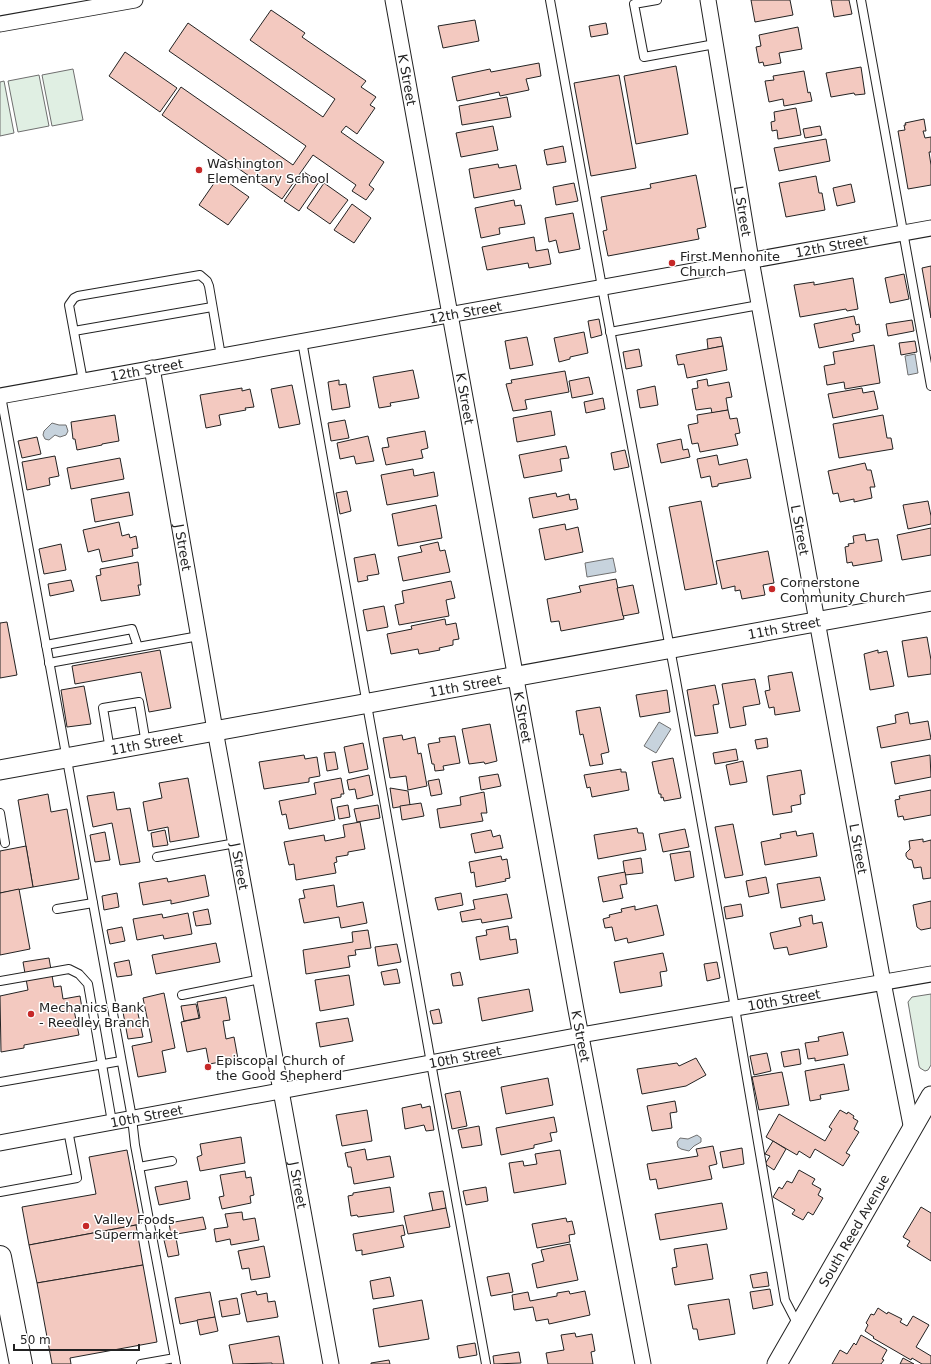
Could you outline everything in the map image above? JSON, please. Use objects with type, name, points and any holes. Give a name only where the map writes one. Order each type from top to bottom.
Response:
[{"type":"main road","points":[[0,1259],[21,1364]]},
{"type":"street","points":[[0,24],[84,5],[135,0]]},
{"type":"street","name":"K Street","points":[[393,0],[581,1035],[643,1364]]},
{"type":"street","name":"L Street","points":[[708,0],[759,305],[883,982],[912,1130]]},
{"type":"street","name":"12th Street","points":[[1,396],[931,228]]},
{"type":"street","name":"J Street","points":[[152,368],[215,730],[331,1364]]},
{"type":"street","name":"11th Street","points":[[0,770],[931,601]]},
{"type":"street","name":"10th Street","points":[[0,1143],[581,1035],[931,974]]},
{"type":"street","name":"South Reed Avenue","points":[[777,1364],[931,1096]]},
{"type":"lane","points":[[550,0],[610,332],[670,648],[785,1300],[799,1326]]},
{"type":"lane","points":[[657,0],[634,4],[644,57],[715,44]]},
{"type":"lane","points":[[861,0],[931,386]]},
{"type":"lane","points":[[83,381],[69,305],[74,298],[78,296],[200,275],[207,281],[221,356]]},
{"type":"lane","points":[[610,332],[759,305]]},
{"type":"lane","points":[[74,331],[212,307]]},
{"type":"lane","points":[[302,341],[486,1364]]},
{"type":"lane","points":[[1,396],[175,1361],[141,1364]]},
{"type":"lane","points":[[46,645],[132,629],[138,647]]},
{"type":"lane","points":[[49,663],[199,636]]},
{"type":"lane","points":[[110,750],[103,708],[139,702],[146,744]]},
{"type":"lane","points":[[0,813],[5,843]]},
{"type":"lane","points":[[157,857],[236,843]]},
{"type":"lane","points":[[57,909],[93,903]]},
{"type":"lane","points":[[0,981],[69,970],[79,974],[88,984],[112,1122]]},
{"type":"lane","points":[[182,995],[261,979]]},
{"type":"lane","points":[[0,1082],[121,1061]]},
{"type":"lane","points":[[0,1192],[77,1178],[68,1130]]},
{"type":"lane","points":[[139,1167],[172,1161]]},
{"type":"green space","points":[[73,69],[83,120],[52,126],[42,75]]},
{"type":"green space","points":[[39,75],[49,126],[18,132],[8,81]]},
{"type":"green space","points":[[4,81],[14,133],[0,136],[0,82]]},
{"type":"green space","points":[[931,994],[931,1065],[928,1070],[925,1071],[919,1066],[908,1002],[912,997]]},
{"type":"shaded area","points":[[915,354],[918,373],[908,375],[905,356]]},
{"type":"shaded area","points":[[52,423],[66,425],[68,431],[66,435],[60,437],[55,435],[49,440],[45,439],[43,435],[44,431]]},
{"type":"shaded area","points":[[613,558],[616,572],[587,577],[585,563]]},
{"type":"shaded area","points":[[659,722],[671,729],[656,753],[644,746]]},
{"type":"shaded area","points":[[697,1135],[701,1138],[701,1142],[689,1151],[678,1147],[677,1142],[680,1138],[688,1139]]},
{"type":"building","points":[[751,0],[790,0],[793,15],[755,22]]},
{"type":"building","points":[[831,0],[849,0],[852,14],[834,17]]},
{"type":"building","points":[[271,10],[305,33],[302,37],[366,81],[361,87],[376,97],[370,105],[375,108],[357,134],[346,126],[341,132],[384,162],[369,185],[374,189],[366,200],[352,191],[356,185],[313,155],[282,199],[162,115],[181,87],[293,165],[306,146],[169,51],[188,23],[323,117],[335,99],[250,40]]},
{"type":"building","points":[[475,20],[479,41],[443,48],[438,26]]},
{"type":"building","points":[[606,23],[608,34],[591,37],[589,26]]},
{"type":"building","points":[[798,27],[802,49],[779,53],[781,63],[764,66],[763,62],[759,63],[756,47],[761,46],[759,35]]},
{"type":"building","points":[[125,52],[177,88],[160,112],[109,76]]},
{"type":"building","points":[[539,63],[541,76],[526,79],[529,90],[500,96],[499,92],[457,101],[452,77],[490,69],[491,72]]},
{"type":"building","points":[[676,66],[688,134],[636,144],[624,76]]},
{"type":"building","points":[[861,67],[865,94],[855,95],[854,93],[831,97],[826,73]]},
{"type":"building","points":[[804,71],[808,93],[810,92],[812,101],[784,106],[783,99],[769,102],[765,81],[774,80],[773,76]]},
{"type":"building","points":[[619,75],[636,168],[591,176],[574,83]]},
{"type":"building","points":[[507,97],[511,117],[462,125],[459,106]]},
{"type":"building","points":[[796,108],[801,135],[778,139],[777,130],[772,131],[771,122],[775,121],[774,112]]},
{"type":"building","points":[[924,119],[926,131],[923,131],[925,138],[931,137],[931,152],[929,152],[931,165],[931,185],[908,189],[898,131],[905,130],[905,123]]},
{"type":"building","points":[[493,126],[498,150],[461,157],[456,133]]},
{"type":"building","points":[[820,126],[822,135],[805,138],[803,129]]},
{"type":"building","points":[[826,139],[830,161],[779,171],[774,148]]},
{"type":"building","points":[[563,146],[566,162],[547,165],[544,150]]},
{"type":"building","points":[[498,164],[499,168],[516,165],[521,189],[474,198],[469,169]]},
{"type":"building","points":[[304,172],[319,182],[299,211],[284,201]]},
{"type":"building","points":[[696,175],[706,227],[697,229],[699,239],[608,256],[603,231],[607,230],[601,197],[651,188],[650,184]]},
{"type":"building","points":[[219,176],[249,197],[228,225],[199,205]]},
{"type":"building","points":[[816,176],[819,193],[822,193],[825,210],[786,217],[779,183]]},
{"type":"building","points":[[324,183],[348,200],[330,224],[307,208]]},
{"type":"building","points":[[574,183],[578,201],[556,205],[553,187]]},
{"type":"building","points":[[851,184],[855,202],[837,206],[833,188]]},
{"type":"building","points":[[514,200],[515,206],[521,205],[525,224],[499,228],[500,234],[481,238],[475,208]]},
{"type":"building","points":[[352,204],[371,218],[354,243],[334,230]]},
{"type":"building","points":[[573,213],[580,249],[559,253],[556,240],[549,242],[545,218]]},
{"type":"building","points":[[534,237],[536,251],[548,249],[551,264],[529,268],[528,263],[487,270],[482,247]]},
{"type":"building","points":[[931,266],[931,318],[922,268]]},
{"type":"building","points":[[904,274],[909,299],[890,303],[885,278]]},
{"type":"building","points":[[853,278],[858,309],[847,311],[846,309],[800,317],[794,285],[814,282],[814,285]]},
{"type":"building","points":[[854,316],[856,325],[859,324],[860,332],[852,334],[854,341],[819,348],[814,324]]},
{"type":"building","points":[[599,319],[602,335],[591,338],[588,321]]},
{"type":"building","points":[[912,320],[914,331],[888,336],[886,324]]},
{"type":"building","points":[[584,332],[588,353],[570,357],[570,359],[559,362],[554,338]]},
{"type":"building","points":[[527,337],[533,365],[510,369],[505,341]]},
{"type":"building","points":[[721,337],[723,346],[708,349],[707,339]]},
{"type":"building","points":[[915,341],[917,352],[901,355],[899,343]]},
{"type":"building","points":[[874,345],[880,383],[845,389],[844,382],[827,385],[824,366],[835,364],[833,352]]},
{"type":"building","points":[[723,346],[727,370],[687,378],[684,364],[678,365],[676,355]]},
{"type":"building","points":[[639,349],[642,366],[626,369],[623,352]]},
{"type":"building","points":[[413,370],[419,398],[390,403],[391,406],[379,408],[373,377]]},
{"type":"building","points":[[565,371],[569,392],[525,400],[527,409],[513,411],[506,384],[512,383],[511,380]]},
{"type":"building","points":[[589,377],[593,394],[572,398],[569,381]]},
{"type":"building","points":[[707,379],[708,386],[729,382],[732,397],[726,398],[728,410],[712,413],[711,408],[696,410],[692,389],[698,388],[697,381]]},
{"type":"building","points":[[339,380],[339,385],[346,384],[350,407],[332,410],[328,382]]},
{"type":"building","points":[[292,385],[300,424],[279,428],[271,389]]},
{"type":"building","points":[[655,386],[658,405],[640,408],[637,390]]},
{"type":"building","points":[[242,388],[242,391],[250,389],[254,407],[219,415],[221,425],[206,428],[200,395]]},
{"type":"building","points":[[862,388],[863,393],[874,391],[878,409],[833,418],[828,394]]},
{"type":"building","points":[[603,398],[605,409],[586,413],[584,402]]},
{"type":"building","points":[[728,410],[730,419],[737,418],[740,433],[735,434],[738,445],[700,452],[698,443],[692,444],[688,425],[698,423],[697,415]]},
{"type":"building","points":[[551,411],[555,435],[517,442],[513,418]]},
{"type":"building","points":[[115,415],[119,441],[77,450],[75,439],[73,439],[71,422]]},
{"type":"building","points":[[883,415],[887,438],[891,438],[893,449],[839,458],[833,424]]},
{"type":"building","points":[[345,420],[349,438],[331,441],[328,423]]},
{"type":"building","points":[[425,431],[428,448],[421,450],[423,458],[386,465],[382,448],[389,447],[387,438]]},
{"type":"building","points":[[368,436],[374,461],[356,464],[354,456],[340,459],[337,443]]},
{"type":"building","points":[[37,437],[41,454],[22,458],[18,441]]},
{"type":"building","points":[[681,439],[683,450],[688,449],[690,457],[661,463],[657,444]]},
{"type":"building","points":[[566,446],[569,458],[560,459],[562,471],[524,478],[519,455]]},
{"type":"building","points":[[625,450],[629,467],[614,470],[611,453]]},
{"type":"building","points":[[717,455],[719,465],[747,459],[751,478],[718,484],[718,486],[712,487],[710,476],[701,478],[697,459]]},
{"type":"building","points":[[55,456],[59,476],[49,478],[50,485],[27,490],[22,462]]},
{"type":"building","points":[[120,458],[124,479],[71,489],[67,468]]},
{"type":"building","points":[[865,463],[867,470],[871,470],[875,487],[870,487],[872,498],[854,502],[854,499],[840,502],[838,493],[833,494],[828,471]]},
{"type":"building","points":[[413,469],[414,476],[434,472],[438,496],[387,505],[381,475]]},
{"type":"building","points":[[347,491],[351,511],[340,514],[336,493]]},
{"type":"building","points":[[129,492],[133,515],[95,522],[91,499]]},
{"type":"building","points":[[556,493],[557,497],[569,494],[570,500],[576,499],[578,509],[533,518],[529,498]]},
{"type":"building","points":[[701,501],[717,584],[685,590],[669,507]]},
{"type":"building","points":[[928,501],[931,524],[908,529],[903,505]]},
{"type":"building","points":[[436,505],[442,538],[398,546],[392,514]]},
{"type":"building","points":[[119,522],[122,536],[129,534],[130,538],[136,536],[138,548],[132,549],[133,556],[102,562],[99,549],[88,552],[83,530]]},
{"type":"building","points":[[565,524],[566,530],[578,527],[583,552],[545,560],[539,529]]},
{"type":"building","points":[[931,528],[931,555],[902,560],[897,535]]},
{"type":"building","points":[[865,534],[866,541],[878,539],[882,561],[853,566],[852,562],[847,563],[845,547],[849,546],[848,544],[854,543],[853,536]]},
{"type":"building","points":[[438,542],[440,551],[445,550],[450,572],[403,581],[398,557],[422,552],[420,546]]},
{"type":"building","points":[[61,544],[66,570],[44,574],[39,549]]},
{"type":"building","points":[[768,551],[774,583],[763,585],[765,595],[742,599],[740,590],[735,591],[735,586],[722,589],[716,561]]},
{"type":"building","points":[[375,554],[379,574],[367,576],[368,580],[358,582],[354,558]]},
{"type":"building","points":[[138,562],[141,585],[138,585],[140,595],[101,601],[96,576],[101,575],[100,569]]},
{"type":"building","points":[[616,579],[624,619],[561,631],[559,621],[551,622],[547,599],[581,592],[579,586]]},
{"type":"building","points":[[71,580],[74,591],[50,596],[48,584]]},
{"type":"building","points":[[451,581],[455,598],[446,600],[449,616],[399,625],[395,605],[404,603],[402,591]]},
{"type":"building","points":[[633,585],[639,613],[623,616],[617,588]]},
{"type":"building","points":[[384,606],[388,627],[367,631],[363,610]]},
{"type":"building","points":[[445,619],[446,625],[456,623],[459,639],[453,640],[453,645],[439,648],[440,650],[419,654],[418,649],[391,654],[387,634],[412,629],[411,626]]},
{"type":"building","points":[[7,622],[17,675],[0,678],[0,623]]},
{"type":"building","points":[[927,637],[931,660],[931,674],[908,677],[902,641]]},
{"type":"building","points":[[160,650],[171,708],[149,712],[141,672],[75,684],[72,666]]},
{"type":"building","points":[[878,650],[878,653],[887,651],[894,686],[870,690],[864,654]]},
{"type":"building","points":[[792,672],[800,711],[775,715],[774,707],[769,708],[765,691],[770,690],[768,676]]},
{"type":"building","points":[[755,679],[760,704],[743,707],[746,725],[730,728],[722,684]]},
{"type":"building","points":[[715,685],[719,704],[713,705],[718,733],[695,736],[687,690]]},
{"type":"building","points":[[84,686],[91,724],[67,727],[61,690]]},
{"type":"building","points":[[667,690],[670,712],[640,717],[636,695]]},
{"type":"building","points":[[600,707],[609,752],[601,754],[603,764],[590,766],[583,734],[580,735],[576,711]]},
{"type":"building","points":[[908,712],[910,724],[928,721],[931,739],[881,748],[877,727],[896,723],[895,715]]},
{"type":"building","points":[[490,724],[497,761],[485,764],[484,762],[469,764],[462,729]]},
{"type":"building","points":[[402,735],[403,740],[415,737],[418,754],[421,753],[427,786],[408,790],[406,776],[390,778],[383,738]]},
{"type":"building","points":[[455,736],[460,763],[443,766],[444,770],[435,771],[428,744],[440,742],[439,738]]},
{"type":"building","points":[[767,738],[768,747],[757,749],[755,740]]},
{"type":"building","points":[[363,743],[368,769],[349,773],[344,747]]},
{"type":"building","points":[[736,749],[738,760],[715,764],[713,753]]},
{"type":"building","points":[[335,752],[338,769],[327,771],[324,753]]},
{"type":"building","points":[[304,755],[305,759],[317,757],[320,776],[309,778],[309,782],[264,789],[259,762]]},
{"type":"building","points":[[930,755],[931,777],[895,784],[891,762]]},
{"type":"building","points":[[673,758],[681,798],[664,801],[663,797],[661,798],[661,794],[659,794],[652,762]]},
{"type":"building","points":[[743,761],[747,782],[730,785],[726,765]]},
{"type":"building","points":[[621,769],[621,772],[626,772],[629,790],[592,797],[590,787],[587,788],[584,775]]},
{"type":"building","points":[[801,770],[805,794],[800,795],[801,804],[791,806],[792,812],[773,815],[767,776]]},
{"type":"building","points":[[498,774],[501,786],[481,790],[479,777]]},
{"type":"building","points":[[369,775],[373,795],[357,799],[355,789],[349,790],[347,780]]},
{"type":"building","points":[[188,778],[199,837],[170,842],[168,827],[148,831],[143,802],[162,798],[159,783]]},
{"type":"building","points":[[341,778],[344,794],[341,794],[341,797],[331,799],[335,820],[289,829],[286,814],[282,815],[279,801],[316,794],[314,783]]},
{"type":"building","points":[[439,779],[442,794],[431,796],[428,781]]},
{"type":"building","points":[[390,788],[408,791],[410,805],[393,808]]},
{"type":"building","points":[[931,790],[931,815],[904,820],[903,816],[898,817],[895,800],[900,799],[899,796]]},
{"type":"building","points":[[114,792],[117,810],[130,808],[140,862],[120,865],[112,823],[93,827],[87,796]]},
{"type":"building","points":[[484,792],[487,813],[481,813],[483,821],[440,828],[437,809],[461,805],[460,797]]},
{"type":"building","points":[[48,794],[51,812],[67,809],[79,879],[33,887],[18,800]]},
{"type":"building","points":[[421,803],[424,816],[402,820],[400,806]]},
{"type":"building","points":[[348,805],[350,817],[339,819],[337,807]]},
{"type":"building","points":[[378,805],[380,818],[357,822],[354,809]]},
{"type":"building","points":[[360,822],[365,849],[348,852],[348,855],[336,857],[337,862],[334,863],[336,873],[296,880],[294,864],[289,865],[284,842],[324,835],[325,841],[345,837],[343,825]]},
{"type":"building","points":[[733,824],[743,875],[725,878],[715,827]]},
{"type":"building","points":[[637,828],[638,833],[643,833],[646,850],[598,859],[594,835]]},
{"type":"building","points":[[685,829],[689,847],[663,852],[659,834]]},
{"type":"building","points":[[165,830],[168,845],[153,847],[151,833]]},
{"type":"building","points":[[491,830],[493,837],[500,835],[503,848],[475,853],[471,834]]},
{"type":"building","points":[[796,831],[797,836],[813,833],[817,856],[765,865],[761,842],[781,838],[780,834]]},
{"type":"building","points":[[105,832],[110,860],[95,862],[90,835]]},
{"type":"building","points":[[923,839],[923,842],[931,840],[931,878],[923,879],[921,867],[914,868],[912,860],[908,859],[906,853],[910,849],[909,841]]},
{"type":"building","points":[[26,846],[33,887],[0,893],[0,851]]},
{"type":"building","points":[[690,851],[694,877],[675,881],[670,854]]},
{"type":"building","points":[[501,856],[502,860],[507,859],[510,878],[505,879],[506,881],[476,887],[474,872],[471,873],[469,862]]},
{"type":"building","points":[[641,858],[643,873],[625,875],[623,861]]},
{"type":"building","points":[[625,872],[627,884],[620,885],[623,898],[603,902],[598,877]]},
{"type":"building","points":[[205,875],[209,896],[171,904],[171,900],[143,905],[139,883],[167,878],[168,882]]},
{"type":"building","points":[[766,877],[769,893],[749,897],[746,881]]},
{"type":"building","points":[[820,877],[825,900],[781,908],[777,884]]},
{"type":"building","points":[[334,885],[337,907],[363,902],[367,923],[341,928],[339,917],[304,923],[299,899],[305,898],[303,890]]},
{"type":"building","points":[[19,889],[30,949],[0,955],[0,893]]},
{"type":"building","points":[[117,893],[119,907],[104,910],[102,896]]},
{"type":"building","points":[[461,893],[463,905],[438,910],[435,898]]},
{"type":"building","points":[[507,894],[512,918],[482,923],[481,919],[462,922],[460,912],[475,909],[473,900]]},
{"type":"building","points":[[931,901],[931,928],[921,930],[917,927],[913,905]]},
{"type":"building","points":[[741,904],[743,916],[726,919],[724,907]]},
{"type":"building","points":[[657,905],[664,935],[628,943],[627,938],[615,941],[612,927],[605,928],[603,919],[610,917],[609,915],[622,912],[621,909],[635,906],[635,910]]},
{"type":"building","points":[[208,909],[211,924],[196,926],[193,912]]},
{"type":"building","points":[[188,913],[192,934],[164,939],[163,935],[137,940],[133,919],[162,914],[163,918]]},
{"type":"building","points":[[812,915],[813,924],[822,922],[827,947],[789,955],[787,947],[774,949],[770,933],[801,926],[799,918]]},
{"type":"building","points":[[508,926],[510,940],[516,939],[518,953],[480,960],[476,937],[487,935],[486,930]]},
{"type":"building","points":[[122,927],[125,941],[110,944],[107,930]]},
{"type":"building","points":[[368,930],[371,948],[355,950],[356,955],[348,956],[350,967],[306,974],[303,950],[353,942],[352,932]]},
{"type":"building","points":[[216,943],[220,962],[156,974],[152,955]]},
{"type":"building","points":[[397,944],[401,962],[378,966],[375,947]]},
{"type":"building","points":[[663,953],[667,971],[660,972],[662,986],[620,993],[614,962]]},
{"type":"building","points":[[49,958],[54,987],[61,986],[63,999],[80,996],[82,1008],[74,1010],[79,1035],[24,1045],[24,1048],[1,1052],[0,996],[28,990],[23,962]]},
{"type":"building","points":[[129,960],[132,975],[117,977],[114,963]]},
{"type":"building","points":[[717,962],[720,978],[707,981],[704,964]]},
{"type":"building","points":[[397,969],[400,983],[384,985],[381,972]]},
{"type":"building","points":[[460,972],[463,985],[453,986],[451,974]]},
{"type":"building","points":[[349,975],[354,1005],[320,1011],[315,980]]},
{"type":"building","points":[[529,989],[533,1011],[482,1021],[478,998]]},
{"type":"building","points":[[164,993],[175,1048],[162,1051],[166,1072],[138,1077],[132,1046],[152,1042],[143,998]]},
{"type":"building","points":[[226,997],[230,1020],[223,1021],[226,1039],[234,1037],[238,1059],[209,1064],[206,1048],[187,1052],[181,1022],[200,1018],[197,1002]]},
{"type":"building","points":[[196,1004],[199,1018],[184,1021],[181,1006]]},
{"type":"building","points":[[137,1009],[143,1037],[128,1039],[123,1012]]},
{"type":"building","points":[[439,1009],[442,1023],[433,1024],[430,1011]]},
{"type":"building","points":[[348,1018],[353,1041],[320,1047],[316,1023]]},
{"type":"building","points":[[843,1032],[848,1055],[815,1061],[815,1058],[808,1059],[805,1043],[819,1041],[818,1037]]},
{"type":"building","points":[[799,1049],[801,1064],[784,1067],[781,1052]]},
{"type":"building","points":[[767,1053],[771,1071],[754,1075],[750,1056]]},
{"type":"building","points":[[696,1058],[706,1075],[686,1086],[642,1094],[637,1069],[677,1063],[679,1066]]},
{"type":"building","points":[[844,1064],[849,1090],[820,1095],[821,1099],[810,1101],[805,1071]]},
{"type":"building","points":[[782,1072],[789,1105],[759,1110],[752,1077]]},
{"type":"building","points":[[548,1078],[553,1105],[506,1114],[501,1087]]},
{"type":"building","points":[[460,1091],[467,1126],[452,1129],[445,1094]]},
{"type":"building","points":[[675,1101],[677,1112],[670,1113],[672,1128],[652,1131],[647,1106]]},
{"type":"building","points":[[421,1104],[422,1108],[430,1106],[434,1130],[426,1131],[424,1125],[405,1129],[402,1108]]},
{"type":"building","points":[[367,1110],[372,1141],[342,1146],[336,1115]]},
{"type":"building","points":[[840,1110],[847,1114],[848,1112],[854,1116],[853,1118],[858,1121],[854,1129],[859,1132],[846,1153],[850,1155],[843,1166],[815,1149],[810,1158],[799,1151],[797,1155],[766,1137],[779,1114],[825,1141],[832,1129],[829,1127]]},
{"type":"building","points":[[554,1117],[557,1132],[550,1133],[552,1141],[534,1145],[534,1148],[501,1155],[496,1128]]},
{"type":"building","points":[[479,1126],[482,1145],[462,1148],[458,1130]]},
{"type":"building","points":[[241,1137],[245,1163],[200,1171],[197,1157],[202,1155],[200,1144]]},
{"type":"building","points":[[773,1141],[786,1149],[774,1170],[765,1164],[770,1156],[765,1154]]},
{"type":"building","points":[[713,1146],[717,1164],[709,1166],[712,1179],[658,1189],[656,1179],[650,1180],[647,1164],[698,1156],[696,1149]]},
{"type":"building","points":[[742,1148],[744,1164],[723,1168],[720,1152]]},
{"type":"building","points":[[365,1149],[367,1160],[390,1156],[394,1177],[354,1184],[351,1167],[348,1167],[345,1153]]},
{"type":"building","points":[[127,1150],[141,1224],[29,1245],[22,1207],[96,1194],[89,1157]]},
{"type":"building","points":[[560,1150],[566,1184],[514,1193],[509,1163],[523,1161],[524,1166],[537,1164],[535,1154]]},
{"type":"building","points":[[799,1170],[815,1179],[812,1184],[821,1189],[818,1195],[823,1198],[813,1215],[808,1212],[803,1220],[792,1214],[795,1210],[773,1197],[779,1187],[782,1189],[787,1181],[792,1183]]},
{"type":"building","points":[[245,1171],[246,1178],[251,1177],[254,1195],[250,1196],[251,1203],[222,1209],[219,1197],[224,1196],[220,1175]]},
{"type":"building","points":[[187,1181],[190,1199],[159,1205],[155,1187]]},
{"type":"building","points":[[390,1187],[394,1212],[358,1217],[357,1215],[351,1216],[348,1196],[353,1195],[353,1193]]},
{"type":"building","points":[[486,1187],[488,1201],[466,1205],[463,1191]]},
{"type":"building","points":[[443,1191],[446,1208],[433,1211],[429,1193]]},
{"type":"building","points":[[722,1203],[727,1229],[660,1240],[655,1214]]},
{"type":"building","points":[[921,1207],[931,1213],[931,1261],[907,1246],[910,1241],[903,1237]]},
{"type":"building","points":[[446,1208],[450,1227],[408,1234],[404,1216]]},
{"type":"building","points":[[242,1212],[243,1220],[255,1218],[259,1240],[231,1245],[230,1239],[216,1242],[214,1229],[228,1227],[225,1214]]},
{"type":"building","points":[[203,1217],[206,1229],[171,1235],[169,1223]]},
{"type":"building","points":[[566,1218],[567,1222],[572,1221],[575,1234],[569,1235],[570,1242],[537,1248],[532,1224]]},
{"type":"building","points":[[136,1225],[143,1265],[37,1283],[29,1245]]},
{"type":"building","points":[[403,1225],[405,1235],[401,1236],[404,1247],[362,1255],[362,1250],[356,1251],[353,1234]]},
{"type":"building","points":[[176,1238],[179,1255],[168,1257],[164,1240]]},
{"type":"building","points":[[570,1244],[578,1280],[537,1288],[532,1264],[544,1261],[541,1250]]},
{"type":"building","points":[[707,1244],[713,1279],[675,1285],[672,1268],[677,1267],[674,1249]]},
{"type":"building","points":[[264,1246],[270,1277],[251,1280],[249,1268],[242,1269],[238,1251]]},
{"type":"building","points":[[143,1265],[157,1342],[70,1358],[71,1364],[52,1364],[37,1283]]},
{"type":"building","points":[[767,1272],[769,1286],[753,1288],[750,1275]]},
{"type":"building","points":[[509,1273],[513,1292],[491,1296],[487,1277]]},
{"type":"building","points":[[390,1277],[394,1296],[373,1299],[370,1281]]},
{"type":"building","points":[[770,1289],[773,1305],[753,1309],[750,1292]]},
{"type":"building","points":[[256,1291],[257,1295],[267,1293],[268,1302],[275,1301],[278,1317],[247,1322],[241,1294]]},
{"type":"building","points":[[569,1291],[570,1294],[585,1291],[590,1315],[549,1324],[548,1319],[536,1321],[533,1307],[514,1310],[512,1295],[528,1292],[530,1301],[557,1296],[557,1293]]},
{"type":"building","points":[[210,1292],[215,1317],[180,1324],[175,1298]]},
{"type":"building","points":[[237,1298],[240,1314],[222,1317],[219,1301]]},
{"type":"building","points":[[729,1299],[735,1334],[699,1340],[697,1329],[693,1329],[688,1305]]},
{"type":"building","points":[[422,1300],[429,1339],[379,1347],[373,1309]]},
{"type":"building","points":[[878,1308],[887,1314],[888,1312],[902,1319],[900,1322],[907,1326],[913,1316],[929,1325],[916,1347],[931,1356],[931,1364],[922,1364],[912,1358],[911,1360],[873,1338],[874,1337],[865,1331],[868,1325],[866,1323],[871,1314],[874,1315]]},
{"type":"building","points":[[215,1317],[218,1331],[200,1335],[197,1320]]},
{"type":"building","points":[[575,1333],[576,1337],[592,1334],[595,1351],[591,1352],[593,1364],[548,1364],[546,1353],[564,1350],[561,1335]]},
{"type":"building","points":[[861,1335],[887,1350],[881,1364],[832,1364],[840,1350],[847,1354],[854,1343],[856,1345]]},
{"type":"building","points":[[279,1336],[284,1364],[233,1364],[229,1345]]},
{"type":"building","points":[[475,1343],[477,1355],[459,1358],[457,1346]]},
{"type":"building","points":[[519,1352],[521,1363],[494,1364],[493,1356]]},
{"type":"building","points":[[903,1358],[914,1364],[900,1364]]},
{"type":"building","points":[[389,1360],[390,1364],[371,1364],[371,1363]]},
{"type":"place","name":"Washington Elementary School","points":[[199,170]]},
{"type":"place","name":"First Mennonite Church","points":[[672,263]]},
{"type":"place","name":"Cornerstone Community Church","points":[[772,589]]},
{"type":"place","name":"Mechanics Bank - Reedley Branch","points":[[31,1014]]},
{"type":"place","name":"Episcopal Church of the Good Shepherd","points":[[208,1067]]},
{"type":"place","name":"Valley Foods Supermarket","points":[[86,1226]]}]
